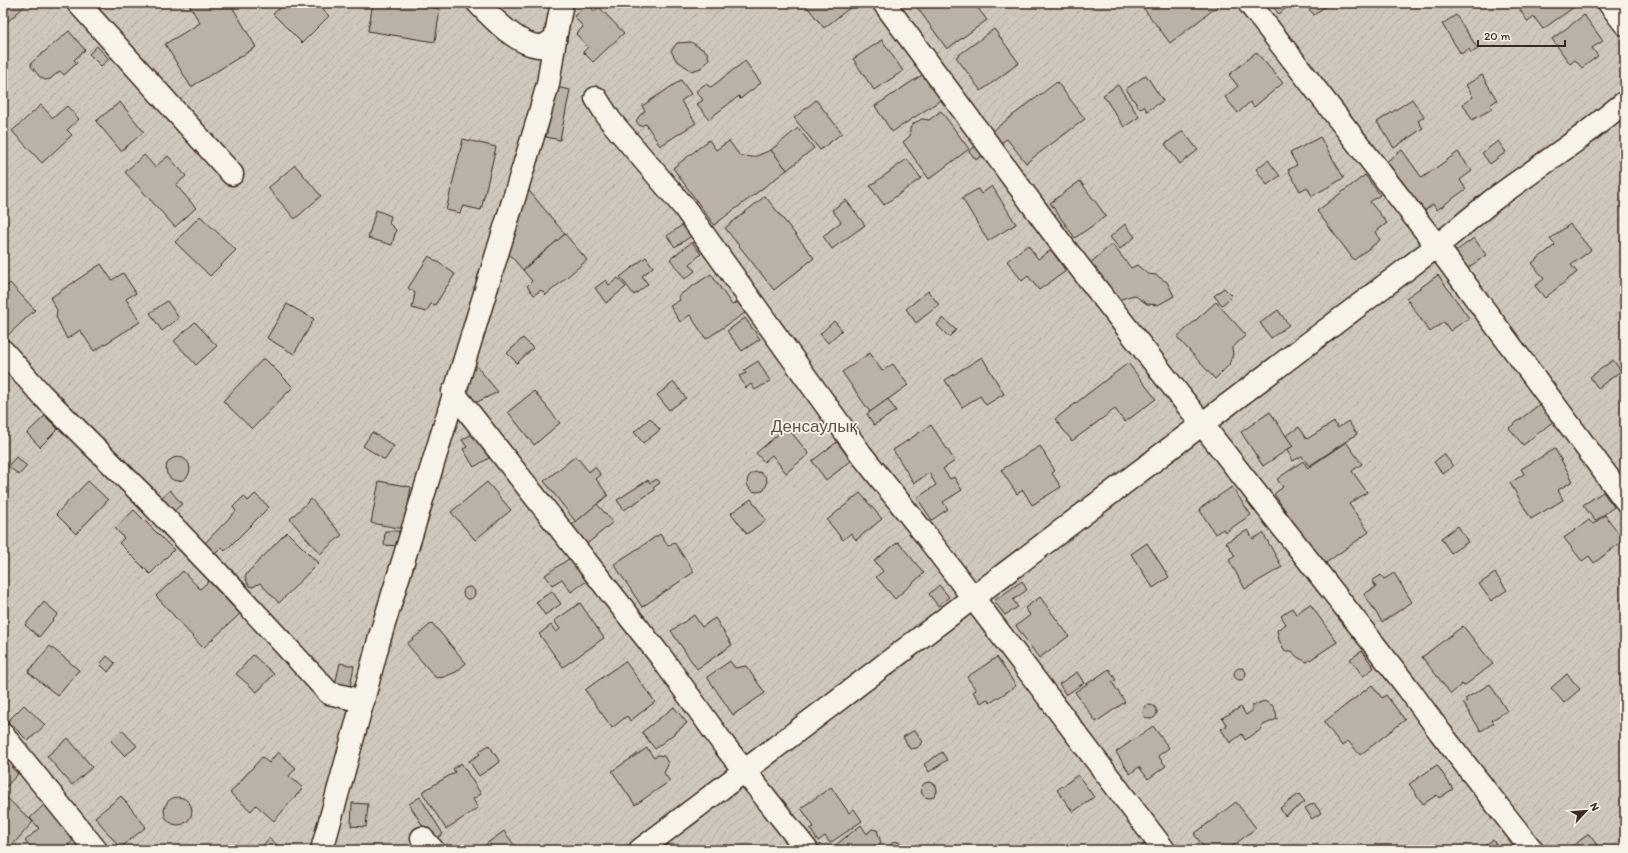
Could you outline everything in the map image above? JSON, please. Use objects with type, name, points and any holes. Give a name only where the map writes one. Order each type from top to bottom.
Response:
[{"type":"street","points":[[78,3],[232,174]]},
{"type":"street","points":[[478,3],[499,26],[523,40],[538,46],[548,44],[555,39]]},
{"type":"street","points":[[322,850],[379,640],[454,392],[484,300],[548,84],[562,3]]},
{"type":"street","points":[[884,3],[1060,242],[1408,688],[1440,732],[1532,850]]},
{"type":"street","points":[[1249,3],[1436,246],[1625,500]]},
{"type":"street","points":[[1610,3],[1625,24]]},
{"type":"street","points":[[596,98],[610,120],[684,207],[860,454],[974,598],[1164,850]]},
{"type":"street","points":[[640,850],[1436,246],[1494,199],[1580,137],[1625,102]]},
{"type":"street","points":[[3,351],[42,396],[148,501],[236,592],[329,693],[363,701]]},
{"type":"street","points":[[454,392],[662,657],[724,745],[807,850]]},
{"type":"street","points":[[3,735],[96,850]]},
{"type":"green space","name":"Денсаулық","points":[[3,3],[1625,3],[1625,850],[3,850]]},
{"type":"building","points":[[3,3],[28,3],[3,26]]},
{"type":"building","points":[[88,3],[109,3],[96,13]]},
{"type":"building","points":[[188,3],[230,3],[256,47],[191,87],[165,44],[200,23]]},
{"type":"building","points":[[285,3],[316,3],[329,16],[302,43],[273,14]]},
{"type":"building","points":[[373,3],[424,3],[423,6],[440,9],[435,42],[368,31]]},
{"type":"building","points":[[588,3],[594,11],[599,7],[624,33],[593,62],[583,52],[588,47],[576,34],[583,27],[574,16]]},
{"type":"building","points":[[804,3],[856,3],[824,28]]},
{"type":"building","points":[[914,3],[974,3],[987,20],[947,49]]},
{"type":"building","points":[[1144,3],[1222,3],[1170,43],[1141,5]]},
{"type":"building","points":[[1270,3],[1292,3],[1279,14]]},
{"type":"building","points":[[1304,3],[1329,3],[1314,15]]},
{"type":"building","points":[[1523,3],[1572,3],[1574,7],[1543,29],[1534,17],[1528,22],[1520,10],[1525,6]]},
{"type":"building","points":[[1456,15],[1478,49],[1471,53],[1469,49],[1461,54],[1442,24]]},
{"type":"building","points":[[1584,15],[1603,41],[1592,48],[1598,56],[1582,68],[1575,60],[1570,64],[1552,39]]},
{"type":"building","points":[[994,29],[1019,63],[981,91],[956,57]]},
{"type":"building","points":[[69,31],[85,50],[74,60],[77,63],[64,75],[60,71],[50,79],[45,80],[40,77],[31,66],[31,63]]},
{"type":"building","points":[[882,40],[903,71],[874,90],[853,59]]},
{"type":"building","points":[[691,42],[707,52],[709,59],[701,68],[692,71],[676,60],[671,51],[677,43]]},
{"type":"building","points":[[97,46],[109,59],[101,66],[89,54]]},
{"type":"building","points":[[1256,52],[1283,83],[1254,107],[1250,102],[1238,113],[1225,97],[1238,86],[1229,75]]},
{"type":"building","points":[[745,61],[761,83],[740,99],[739,96],[709,119],[697,104],[703,100],[696,91],[705,84],[711,87]]},
{"type":"building","points":[[925,73],[941,100],[892,132],[875,106]]},
{"type":"building","points":[[1146,75],[1163,101],[1147,111],[1144,106],[1140,109],[1126,89]]},
{"type":"building","points":[[1482,75],[1497,100],[1490,105],[1492,109],[1472,120],[1463,104],[1473,97],[1466,85]]},
{"type":"building","points":[[681,80],[691,94],[681,101],[696,123],[660,146],[646,124],[640,126],[636,121],[645,111],[642,106]]},
{"type":"building","points":[[1057,82],[1085,119],[1026,163],[1007,139],[1001,143],[992,131]]},
{"type":"building","points":[[1118,85],[1139,117],[1124,127],[1103,95]]},
{"type":"building","points":[[556,87],[570,90],[560,140],[546,137]]},
{"type":"building","points":[[1412,99],[1424,117],[1418,121],[1423,128],[1394,148],[1377,122]]},
{"type":"building","points":[[816,100],[842,133],[820,150],[794,118]]},
{"type":"building","points":[[120,102],[144,132],[121,151],[96,121]]},
{"type":"building","points":[[41,105],[53,118],[67,106],[79,119],[67,130],[72,135],[42,163],[12,131]]},
{"type":"building","points":[[941,111],[969,149],[929,179],[903,142],[910,136],[910,128],[914,123],[922,119],[929,120]]},
{"type":"building","points":[[798,128],[814,148],[787,170],[771,150]]},
{"type":"building","points":[[1183,131],[1198,150],[1180,164],[1165,144]]},
{"type":"building","points":[[1320,137],[1344,178],[1312,196],[1307,187],[1300,191],[1288,170],[1297,165],[1290,153]]},
{"type":"building","points":[[463,139],[496,147],[481,210],[463,206],[460,213],[446,210]]},
{"type":"building","points":[[709,140],[716,150],[729,141],[740,156],[754,157],[771,150],[787,170],[714,225],[673,168]]},
{"type":"building","points":[[1498,141],[1506,152],[1490,164],[1482,153]]},
{"type":"building","points":[[976,146],[983,155],[976,160],[969,151]]},
{"type":"building","points":[[1402,150],[1422,178],[1458,152],[1472,171],[1460,180],[1466,189],[1437,210],[1433,204],[1422,213],[1386,162]]},
{"type":"building","points":[[144,155],[155,167],[168,156],[186,176],[176,185],[196,208],[175,227],[125,172]]},
{"type":"building","points":[[907,159],[921,178],[884,205],[870,186]]},
{"type":"building","points":[[1268,160],[1280,176],[1267,185],[1256,169]]},
{"type":"building","points":[[295,165],[321,196],[295,219],[268,188]]},
{"type":"building","points":[[1365,175],[1380,195],[1370,202],[1387,223],[1375,232],[1380,240],[1354,260],[1317,211]]},
{"type":"building","points":[[1080,181],[1106,216],[1075,238],[1050,203]]},
{"type":"building","points":[[992,186],[1016,224],[988,241],[962,198],[978,189],[981,194]]},
{"type":"building","points":[[526,187],[565,234],[523,270],[509,254]]},
{"type":"building","points":[[765,196],[814,258],[774,290],[725,228]]},
{"type":"building","points":[[846,200],[865,225],[832,249],[823,236],[841,222],[832,210]]},
{"type":"building","points":[[376,210],[391,216],[389,223],[396,230],[392,245],[368,238]]},
{"type":"building","points":[[200,216],[236,250],[210,276],[175,242]]},
{"type":"building","points":[[685,223],[693,235],[675,247],[667,236]]},
{"type":"building","points":[[1125,224],[1135,237],[1120,249],[1110,237]]},
{"type":"building","points":[[1570,224],[1591,250],[1571,265],[1577,272],[1545,298],[1535,286],[1544,279],[1532,263],[1555,245],[1550,239]]},
{"type":"building","points":[[565,234],[587,260],[546,295],[541,290],[534,295],[527,286],[532,281],[523,270]]},
{"type":"building","points":[[1474,238],[1486,255],[1465,270],[1453,253]]},
{"type":"building","points":[[692,242],[701,254],[690,264],[695,271],[685,279],[670,259]]},
{"type":"building","points":[[1112,244],[1131,268],[1137,265],[1148,274],[1156,275],[1167,282],[1174,296],[1158,305],[1147,304],[1134,295],[1118,300],[1089,264]]},
{"type":"building","points":[[1028,245],[1038,259],[1051,250],[1066,271],[1039,290],[1028,276],[1022,281],[1007,261]]},
{"type":"building","points":[[429,256],[455,274],[435,305],[431,304],[426,312],[412,308],[415,293],[408,288]]},
{"type":"building","points":[[646,257],[653,267],[642,276],[648,284],[634,295],[620,277]]},
{"type":"building","points":[[101,264],[112,280],[123,273],[136,293],[126,299],[140,322],[94,351],[80,330],[67,339],[56,317],[57,310],[50,298]]},
{"type":"building","points":[[711,274],[732,305],[741,300],[748,311],[706,339],[690,315],[680,322],[670,306],[680,300],[678,296]]},
{"type":"building","points":[[1438,275],[1469,318],[1450,331],[1444,322],[1430,332],[1406,298]]},
{"type":"building","points":[[618,278],[626,287],[606,303],[595,288],[606,280],[609,285]]},
{"type":"building","points":[[10,283],[35,310],[7,336],[3,331],[3,290]]},
{"type":"building","points":[[1224,288],[1232,296],[1222,305],[1214,296]]},
{"type":"building","points":[[928,291],[939,305],[916,323],[906,309]]},
{"type":"building","points":[[167,301],[179,318],[162,331],[150,313]]},
{"type":"building","points":[[1216,302],[1246,335],[1232,348],[1233,354],[1229,365],[1215,379],[1177,337]]},
{"type":"building","points":[[287,304],[314,319],[294,354],[267,338]]},
{"type":"building","points":[[1278,310],[1289,325],[1271,338],[1260,323]]},
{"type":"building","points":[[745,318],[760,339],[742,351],[727,331]]},
{"type":"building","points":[[943,318],[956,330],[949,337],[937,325]]},
{"type":"building","points":[[834,321],[842,330],[828,343],[820,334]]},
{"type":"building","points":[[195,322],[217,346],[196,365],[174,341]]},
{"type":"building","points":[[523,338],[533,348],[517,363],[507,353]]},
{"type":"building","points":[[870,353],[882,371],[893,364],[908,385],[870,412],[842,372]]},
{"type":"building","points":[[982,357],[1004,394],[986,405],[980,396],[962,407],[945,380]]},
{"type":"building","points":[[264,358],[293,387],[252,429],[223,401]]},
{"type":"building","points":[[1613,360],[1621,371],[1598,388],[1590,377]]},
{"type":"building","points":[[758,361],[770,381],[755,390],[751,384],[746,388],[739,376],[746,373],[744,370]]},
{"type":"building","points":[[474,363],[498,392],[473,404],[463,393]]},
{"type":"building","points":[[1128,363],[1156,399],[1125,422],[1115,409],[1072,441],[1055,419]]},
{"type":"building","points":[[674,382],[686,398],[669,410],[657,395]]},
{"type":"building","points":[[534,391],[560,423],[534,445],[508,412]]},
{"type":"building","points":[[888,399],[896,411],[874,425],[867,414]]},
{"type":"building","points":[[1540,404],[1554,421],[1523,445],[1509,428]]},
{"type":"building","points":[[1270,412],[1293,446],[1263,466],[1241,432]]},
{"type":"building","points":[[45,416],[58,429],[40,447],[27,433]]},
{"type":"building","points":[[650,418],[660,430],[643,443],[634,432]]},
{"type":"building","points":[[1348,421],[1357,434],[1309,466],[1302,456],[1293,461],[1287,450],[1293,446],[1286,436],[1299,427],[1307,439],[1334,422],[1338,428]]},
{"type":"building","points":[[931,425],[955,461],[943,469],[950,479],[954,477],[962,490],[943,502],[948,509],[932,520],[917,498],[936,485],[929,473],[914,483],[893,450]]},
{"type":"building","points":[[787,427],[809,454],[786,473],[772,455],[764,462],[756,453]]},
{"type":"building","points":[[372,432],[394,446],[385,460],[363,446]]},
{"type":"building","points":[[474,433],[489,458],[474,467],[463,449],[467,447],[462,440]]},
{"type":"building","points":[[837,442],[851,461],[826,480],[812,461]]},
{"type":"building","points":[[1346,442],[1362,464],[1352,471],[1367,492],[1349,504],[1369,532],[1323,565],[1274,494],[1283,487],[1277,479],[1303,461],[1308,468]]},
{"type":"building","points":[[1040,446],[1055,471],[1052,473],[1061,487],[1032,505],[1023,490],[1017,494],[1001,470]]},
{"type":"building","points":[[1555,449],[1573,481],[1558,490],[1563,500],[1531,519],[1510,483],[1524,474],[1521,469]]},
{"type":"building","points":[[1444,454],[1453,466],[1443,474],[1434,462]]},
{"type":"building","points":[[576,456],[589,472],[595,467],[601,475],[596,479],[608,495],[576,522],[544,481]]},
{"type":"building","points":[[16,457],[27,466],[19,475],[8,466]]},
{"type":"building","points":[[178,457],[187,460],[190,469],[187,478],[178,481],[169,478],[166,469],[169,460]]},
{"type":"building","points":[[757,472],[764,475],[767,482],[764,489],[757,492],[750,489],[747,482],[750,475]]},
{"type":"building","points":[[657,479],[660,483],[653,488],[655,490],[624,510],[617,500],[648,480],[650,483]]},
{"type":"building","points":[[88,481],[108,500],[76,534],[56,514]]},
{"type":"building","points":[[379,481],[411,487],[404,529],[371,523]]},
{"type":"building","points":[[487,482],[511,510],[475,540],[451,512]]},
{"type":"building","points":[[1232,487],[1251,515],[1225,532],[1223,529],[1215,534],[1199,509]]},
{"type":"building","points":[[170,490],[182,504],[173,512],[161,498]]},
{"type":"building","points":[[1603,492],[1614,507],[1595,521],[1583,505]]},
{"type":"building","points":[[860,493],[882,519],[856,540],[851,533],[843,540],[827,520]]},
{"type":"building","points":[[255,494],[269,507],[225,551],[222,547],[214,555],[204,544],[236,511],[233,507],[244,496],[248,501]]},
{"type":"building","points":[[311,499],[342,535],[320,554],[290,519]]},
{"type":"building","points":[[751,499],[766,520],[747,534],[731,513]]},
{"type":"building","points":[[597,504],[613,522],[587,544],[572,525]]},
{"type":"building","points":[[134,510],[174,550],[150,574],[119,543],[124,538],[115,528]]},
{"type":"building","points":[[1605,515],[1624,540],[1594,563],[1589,556],[1582,561],[1564,538],[1589,520],[1593,524]]},
{"type":"building","points":[[1458,526],[1468,542],[1451,553],[1441,538]]},
{"type":"building","points":[[1248,530],[1253,539],[1263,533],[1282,567],[1245,589],[1229,560],[1235,556],[1226,542]]},
{"type":"building","points":[[385,531],[399,531],[399,546],[384,545]]},
{"type":"building","points":[[287,532],[318,563],[279,603],[260,583],[253,587],[249,586],[245,577],[248,572]]},
{"type":"building","points":[[660,534],[668,546],[674,542],[694,572],[642,607],[614,564]]},
{"type":"building","points":[[898,542],[924,573],[895,599],[876,577],[883,571],[874,561]]},
{"type":"building","points":[[1147,543],[1169,577],[1153,588],[1131,554]]},
{"type":"building","points":[[570,558],[587,581],[571,592],[562,579],[552,585],[545,575]]},
{"type":"building","points":[[183,571],[200,589],[209,581],[240,614],[203,648],[156,596]]},
{"type":"building","points":[[1394,573],[1412,602],[1382,622],[1364,594],[1376,587],[1372,581],[1381,575],[1384,579]]},
{"type":"building","points":[[1495,573],[1507,590],[1491,601],[1479,584]]},
{"type":"building","points":[[1022,581],[1027,590],[1013,600],[1018,607],[1005,615],[994,601]]},
{"type":"building","points":[[939,585],[949,597],[938,606],[929,594]]},
{"type":"building","points":[[469,587],[473,589],[475,593],[473,597],[469,599],[465,597],[463,593],[465,589]]},
{"type":"building","points":[[552,591],[561,604],[545,615],[536,602]]},
{"type":"building","points":[[1040,597],[1069,636],[1039,658],[1016,626],[1030,615],[1025,608]]},
{"type":"building","points":[[44,602],[58,614],[39,637],[25,625]]},
{"type":"building","points":[[580,603],[604,638],[563,667],[539,634],[551,625],[556,632],[560,629],[554,621]]},
{"type":"building","points":[[1310,604],[1337,642],[1307,662],[1297,657],[1292,651],[1285,651],[1279,640],[1277,630],[1286,624],[1281,616],[1292,608],[1296,614]]},
{"type":"building","points":[[694,615],[702,627],[715,618],[732,645],[697,669],[671,631]]},
{"type":"building","points":[[432,623],[466,663],[456,672],[444,677],[436,678],[407,644]]},
{"type":"building","points":[[1463,626],[1493,664],[1464,686],[1462,684],[1451,694],[1422,657]]},
{"type":"building","points":[[50,646],[79,670],[58,696],[28,672]]},
{"type":"building","points":[[1362,651],[1374,668],[1363,676],[1350,659]]},
{"type":"building","points":[[253,655],[274,674],[257,692],[236,674]]},
{"type":"building","points":[[107,656],[115,663],[108,672],[100,664]]},
{"type":"building","points":[[997,657],[1016,686],[990,703],[987,699],[981,703],[973,692],[976,690],[967,677]]},
{"type":"building","points":[[625,661],[655,702],[630,721],[627,716],[612,728],[585,690]]},
{"type":"building","points":[[730,661],[735,668],[746,666],[765,693],[733,715],[707,677]]},
{"type":"building","points":[[340,663],[354,666],[350,687],[335,684]]},
{"type":"building","points":[[1240,668],[1244,670],[1246,674],[1244,678],[1240,680],[1236,678],[1234,674],[1236,670]]},
{"type":"building","points":[[1109,669],[1116,680],[1112,682],[1125,702],[1096,722],[1075,692]]},
{"type":"building","points":[[1077,672],[1084,683],[1066,695],[1059,684]]},
{"type":"building","points":[[1567,674],[1580,689],[1564,703],[1551,688]]},
{"type":"building","points":[[1490,684],[1507,711],[1492,720],[1494,723],[1481,731],[1463,703],[1467,701],[1465,699]]},
{"type":"building","points":[[1372,685],[1382,698],[1386,695],[1405,720],[1360,755],[1348,741],[1342,746],[1324,722]]},
{"type":"building","points":[[1264,701],[1272,705],[1276,712],[1277,719],[1261,726],[1262,729],[1245,740],[1242,734],[1230,743],[1221,729],[1227,726],[1222,718],[1241,707],[1246,715],[1252,711],[1252,706]]},
{"type":"building","points":[[24,705],[45,725],[28,741],[8,721]]},
{"type":"building","points":[[1150,705],[1155,707],[1157,712],[1155,717],[1150,719],[1145,717],[1143,712],[1145,707]]},
{"type":"building","points":[[674,707],[687,723],[655,749],[642,732]]},
{"type":"building","points":[[1153,726],[1169,748],[1158,756],[1166,766],[1148,779],[1139,767],[1130,774],[1116,752]]},
{"type":"building","points":[[122,730],[137,746],[125,756],[111,741]]},
{"type":"building","points":[[915,730],[923,742],[917,748],[910,749],[903,737]]},
{"type":"building","points":[[68,738],[92,767],[72,785],[47,756]]},
{"type":"building","points":[[489,745],[500,762],[479,776],[469,761],[480,754],[478,752]]},
{"type":"building","points":[[647,748],[654,758],[658,755],[664,756],[668,765],[664,773],[670,781],[635,805],[612,771]]},
{"type":"building","points":[[278,752],[296,768],[289,776],[303,788],[274,821],[256,805],[251,811],[230,793],[262,757],[269,763]]},
{"type":"building","points":[[942,752],[947,760],[929,772],[924,764]]},
{"type":"building","points":[[3,759],[18,774],[3,790]]},
{"type":"building","points":[[461,763],[481,794],[473,799],[478,808],[446,829],[422,792],[455,772],[453,769]]},
{"type":"building","points":[[1437,765],[1453,789],[1439,798],[1437,795],[1423,804],[1409,784]]},
{"type":"building","points":[[1078,775],[1094,797],[1073,812],[1057,790]]},
{"type":"building","points":[[929,782],[936,787],[937,790],[932,797],[929,798],[922,793],[921,790],[926,783]]},
{"type":"building","points":[[831,787],[849,813],[854,809],[862,821],[830,843],[825,836],[818,841],[810,829],[814,827],[801,808]]},
{"type":"building","points":[[1299,794],[1305,802],[1285,816],[1280,808]]},
{"type":"building","points":[[121,796],[146,827],[120,848],[95,817]]},
{"type":"building","points":[[178,797],[188,801],[192,811],[188,821],[178,825],[168,821],[164,811],[168,801]]},
{"type":"building","points":[[420,797],[443,834],[432,841],[409,804]]},
{"type":"building","points":[[7,798],[33,822],[8,850],[5,850],[3,848],[3,802]]},
{"type":"building","points":[[47,802],[78,836],[63,850],[34,850],[25,841],[39,828],[30,818]]},
{"type":"building","points":[[1236,802],[1256,828],[1228,850],[1206,850],[1194,834]]},
{"type":"building","points":[[352,803],[368,804],[366,827],[351,826]]},
{"type":"building","points":[[1314,803],[1321,813],[1312,819],[1305,808]]},
{"type":"building","points":[[861,825],[867,834],[872,829],[877,830],[881,843],[873,850],[833,850],[832,848]]},
{"type":"building","points":[[504,831],[518,850],[478,850]]},
{"type":"building","points":[[1589,834],[1600,849],[1603,847],[1605,850],[1573,850],[1571,847]]},
{"type":"building","points":[[269,838],[283,850],[259,850]]},
{"type":"building","points":[[1493,840],[1499,850],[1478,850]]},
{"type":"building","points":[[895,841],[902,844],[904,850],[889,850],[891,844]]},
{"type":"building","points":[[1145,844],[1149,850],[1136,850]]}]
